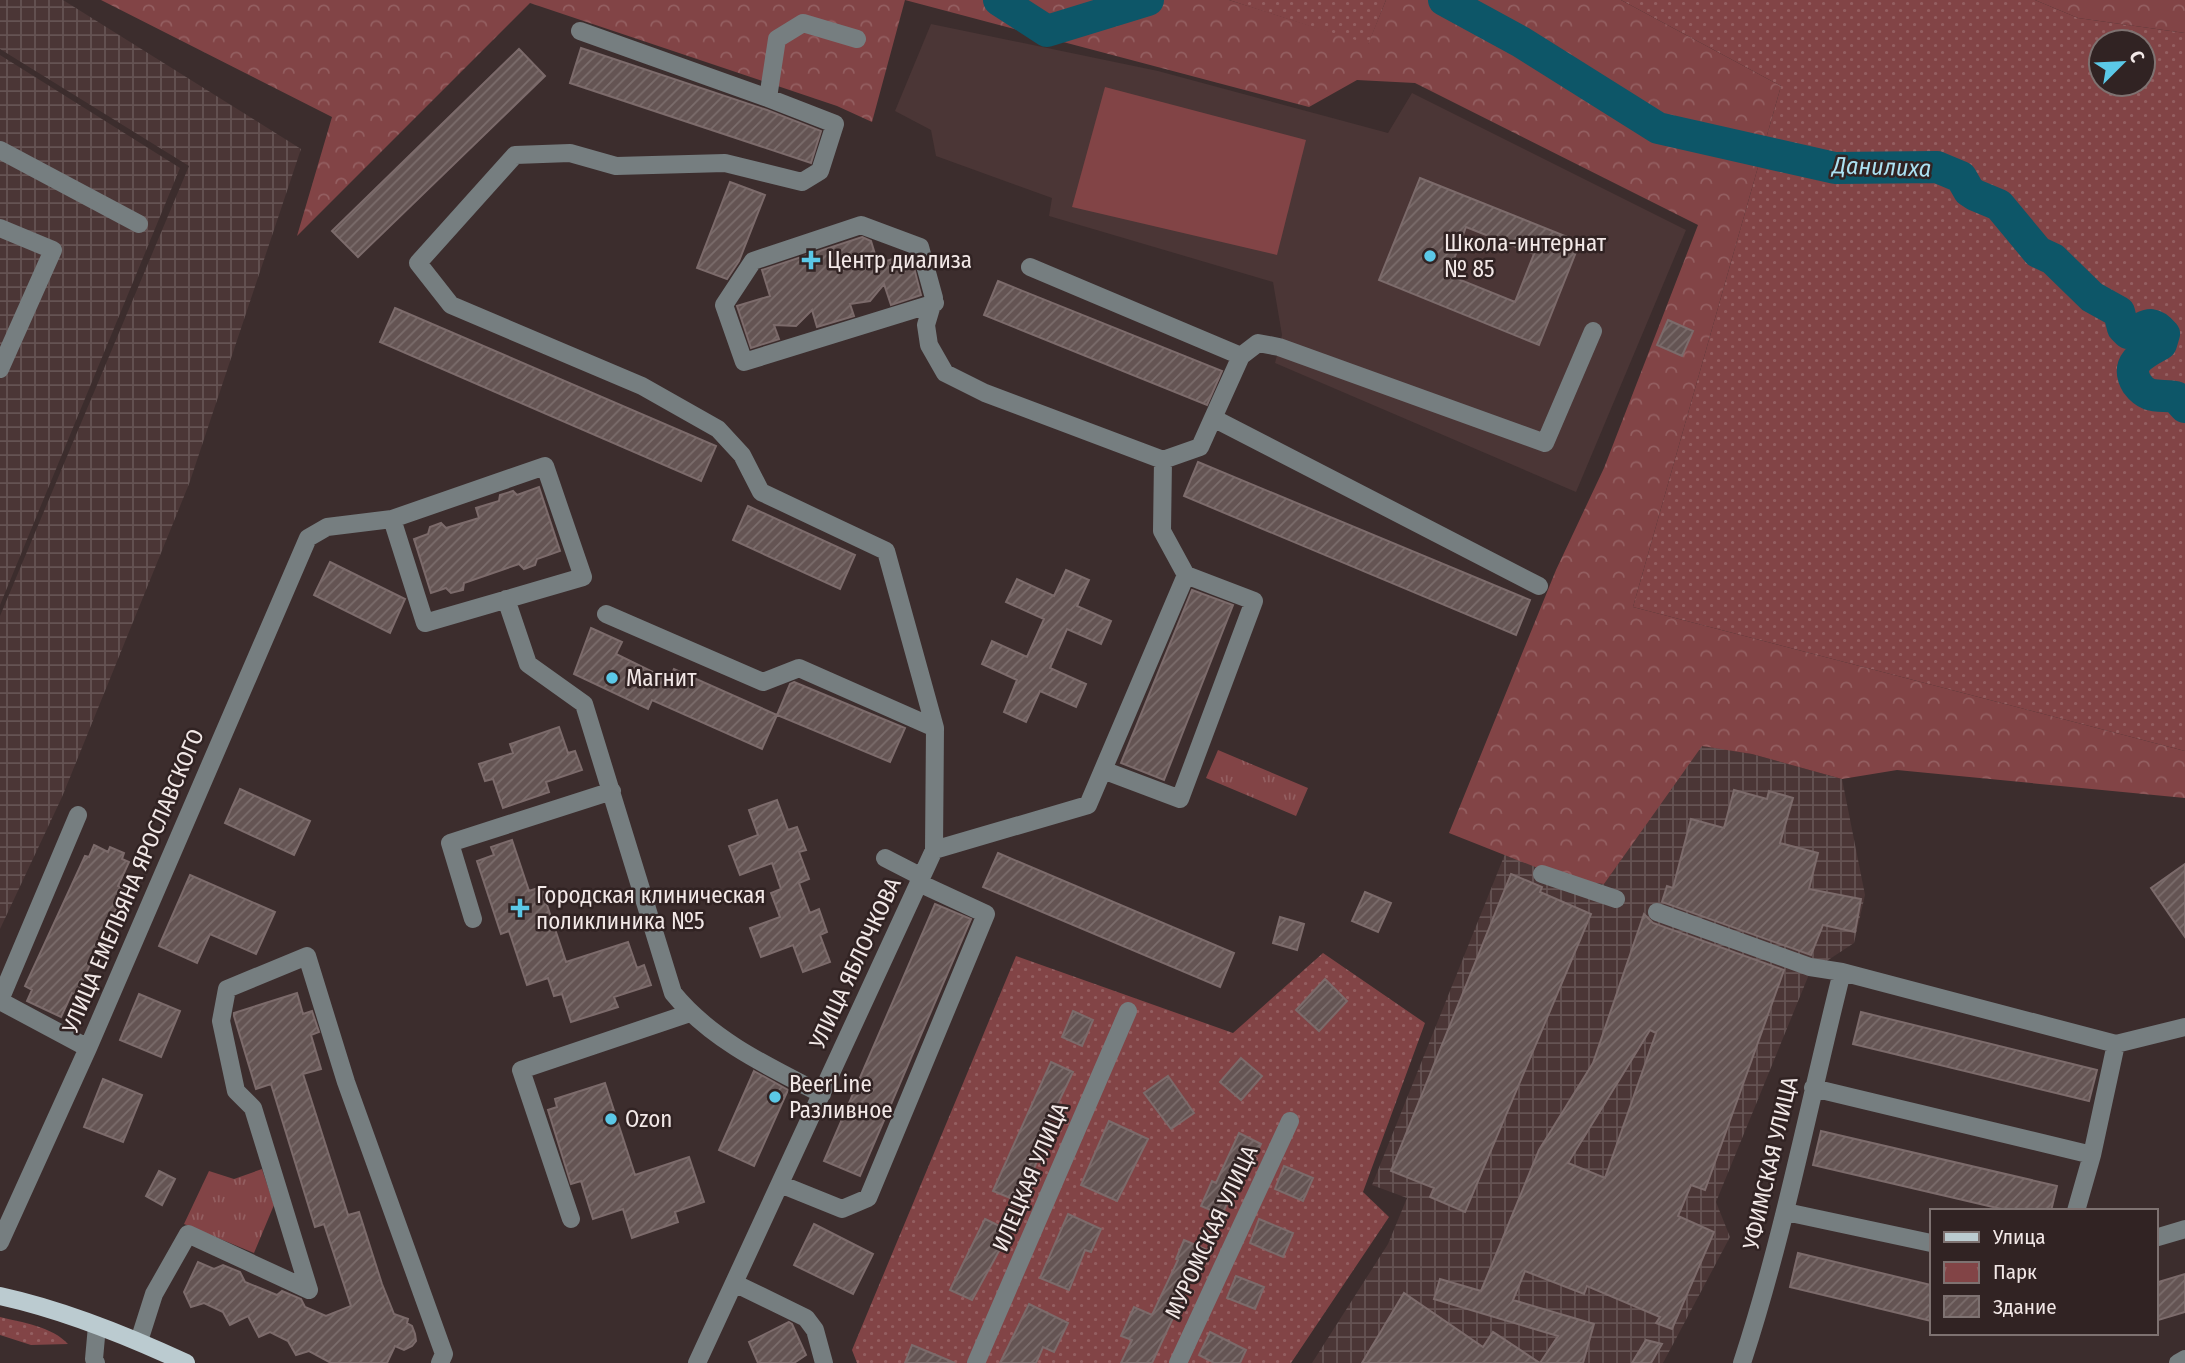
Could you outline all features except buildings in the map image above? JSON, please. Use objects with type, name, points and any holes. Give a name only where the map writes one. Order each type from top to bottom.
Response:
[{"type":"main road","points":[[0,1296],[39,1304],[139,1341],[186,1363]]},
{"type":"street","points":[[768,98],[777,39],[803,23],[857,39]]},
{"type":"street","points":[[580,32],[835,124],[820,171],[802,182],[725,163],[616,166],[570,153],[513,148],[418,263],[452,305],[642,386],[718,429],[742,455],[761,492],[886,551],[935,728],[934,850],[1088,805],[1186,575]]},
{"type":"street","points":[[0,150],[139,224]]},
{"type":"street","points":[[934,303],[744,362],[724,305],[753,261],[861,225],[920,247],[934,303],[926,325],[929,345],[944,373],[985,393],[1163,460],[1200,447],[1241,356],[1258,343],[1279,347],[1545,443],[1593,331]]},
{"type":"street","points":[[0,228],[53,250],[0,369]]},
{"type":"street","points":[[1030,267],[1241,356]]},
{"type":"street","points":[[1213,418],[1539,586]]},
{"type":"street","points":[[1103,770],[1180,799],[1254,601],[1186,575],[1163,531],[1163,460]]},
{"type":"street","points":[[545,466],[583,577],[425,623],[392,519],[545,466]]},
{"type":"street","name":"УЛИЦА ЕМЕЛЬЯНА ЯРОСЛАВСКОГО","points":[[0,1241],[88,1048],[308,538],[327,527],[392,519]]},
{"type":"street","points":[[506,599],[528,664],[583,704],[673,993],[690,1013],[755,1060],[821,1094]]},
{"type":"street","points":[[606,614],[763,682],[799,668],[935,728]]},
{"type":"street","points":[[473,919],[450,843],[612,791]]},
{"type":"street","points":[[78,816],[0,1001],[88,1048]]},
{"type":"street","name":"УЛИЦА ЯБЛОЧКОВА","points":[[697,1363],[934,850]]},
{"type":"street","points":[[780,1184],[842,1209],[868,1198],[986,914],[920,880],[885,858]]},
{"type":"street","points":[[1542,874],[1616,899]]},
{"type":"street","points":[[1657,912],[1810,967],[1842,972],[2116,1044],[2185,1027]]},
{"type":"street","points":[[139,1341],[154,1294],[188,1234],[309,1290],[253,1108],[236,1091],[221,1021],[227,989],[307,956],[346,1082],[444,1354],[440,1363]]},
{"type":"street","name":"УФИМСКАЯ УЛИЦА","points":[[1742,1363],[1761,1306],[1786,1212],[1842,972]]},
{"type":"street","name":"ИЛЕЦКАЯ УЛИЦА","points":[[976,1363],[1128,1011]]},
{"type":"street","points":[[570,1219],[522,1070],[690,1013]]},
{"type":"street","points":[[2077,1209],[2092,1155],[2116,1044]]},
{"type":"street","points":[[1813,1088],[2092,1155]]},
{"type":"street","name":"МУРОМСКАЯ УЛИЦА","points":[[1178,1363],[1290,1121]]},
{"type":"street","points":[[1786,1212],[1930,1243]]},
{"type":"street","points":[[2157,1237],[2185,1229]]},
{"type":"street","points":[[734,1283],[806,1318],[815,1330],[824,1363]]},
{"type":"street","points":[[96,1363],[94,1359],[97,1326]]},
{"type":"street","points":[[2178,1363],[2185,1359]]},
{"type":"shaded area","points":[[0,0],[63,0],[301,149],[189,484],[62,797],[0,929],[0,616],[189,166],[0,49]]},
{"type":"shaded area","name":"Школа-интернат № 85","points":[[931,24],[1158,71],[1388,133],[1412,93],[1686,230],[1576,492],[1275,363],[1282,335],[1273,282],[1049,216],[1052,198],[936,156],[931,130],[895,111]]},
{"type":"shaded area","points":[[0,55],[180,168],[0,605]]},
{"type":"shaded area","points":[[1701,745],[1752,754],[1842,779],[1865,895],[1854,943],[1810,972],[1716,1202],[1730,1237],[1663,1363],[1312,1363],[1388,1244],[1407,1198],[1372,1185],[1505,854],[1568,880],[1604,884]]},
{"type":"green space","points":[[101,0],[905,0],[872,122],[837,106],[530,3],[297,236],[332,117]]},
{"type":"green space","points":[[905,0],[1229,0],[1368,44],[1386,0],[1621,0],[1781,86],[1633,607],[2185,751],[2185,798],[1897,770],[1842,779],[1752,754],[1702,746],[1604,884],[1568,880],[1449,833],[1556,570],[1604,468],[1698,225],[1415,83],[1357,80],[1309,107]]},
{"type":"green space","points":[[1229,0],[1386,0],[1368,45]]},
{"type":"green space","points":[[1621,0],[2035,0],[2078,18],[2149,28],[2087,28],[2087,98],[2157,98],[2157,29],[2185,33],[2185,751],[1633,607],[1781,86]]},
{"type":"green space","points":[[2035,0],[2185,0],[2185,33],[2078,18]]},
{"type":"green space","points":[[1105,87],[1306,140],[1277,255],[1072,207]]},
{"type":"green space","points":[[1218,750],[1308,788],[1296,816],[1206,778]]},
{"type":"green space","points":[[1323,953],[1425,1023],[1363,1192],[1389,1217],[1291,1363],[857,1363],[852,1350],[1016,956],[1233,1033]]},
{"type":"green space","points":[[262,1169],[274,1205],[254,1253],[184,1224],[209,1171],[234,1179]]},
{"type":"green space","points":[[0,1317],[45,1329],[68,1344],[31,1345],[0,1335]]},
{"type":"waterway","name":"Данилиха","points":[[999,0],[1047,31],[1148,0]]},
{"type":"waterway","name":"Данилиха","points":[[1444,0],[1521,42],[1658,128],[1835,168],[1937,167],[1961,177],[1969,191],[1999,205],[2038,252],[2053,259],[2092,297],[2119,312],[2123,328],[2128,333],[2150,325],[2164,334],[2161,344],[2138,359],[2133,370],[2134,376],[2145,392],[2176,397],[2185,407]]},
{"type":"place","name":"Школа-интернат № 85","points":[[1430,256]]},
{"type":"place","name":"Центр диализа","points":[[811,260]]},
{"type":"place","name":"Магнит","points":[[612,678]]},
{"type":"place","name":"Городская клиническая поликлиника №5","points":[[520,908]]},
{"type":"place","name":"BeerLine Разливное","points":[[775,1097]]},
{"type":"place","name":"Ozon","points":[[611,1119]]}]
